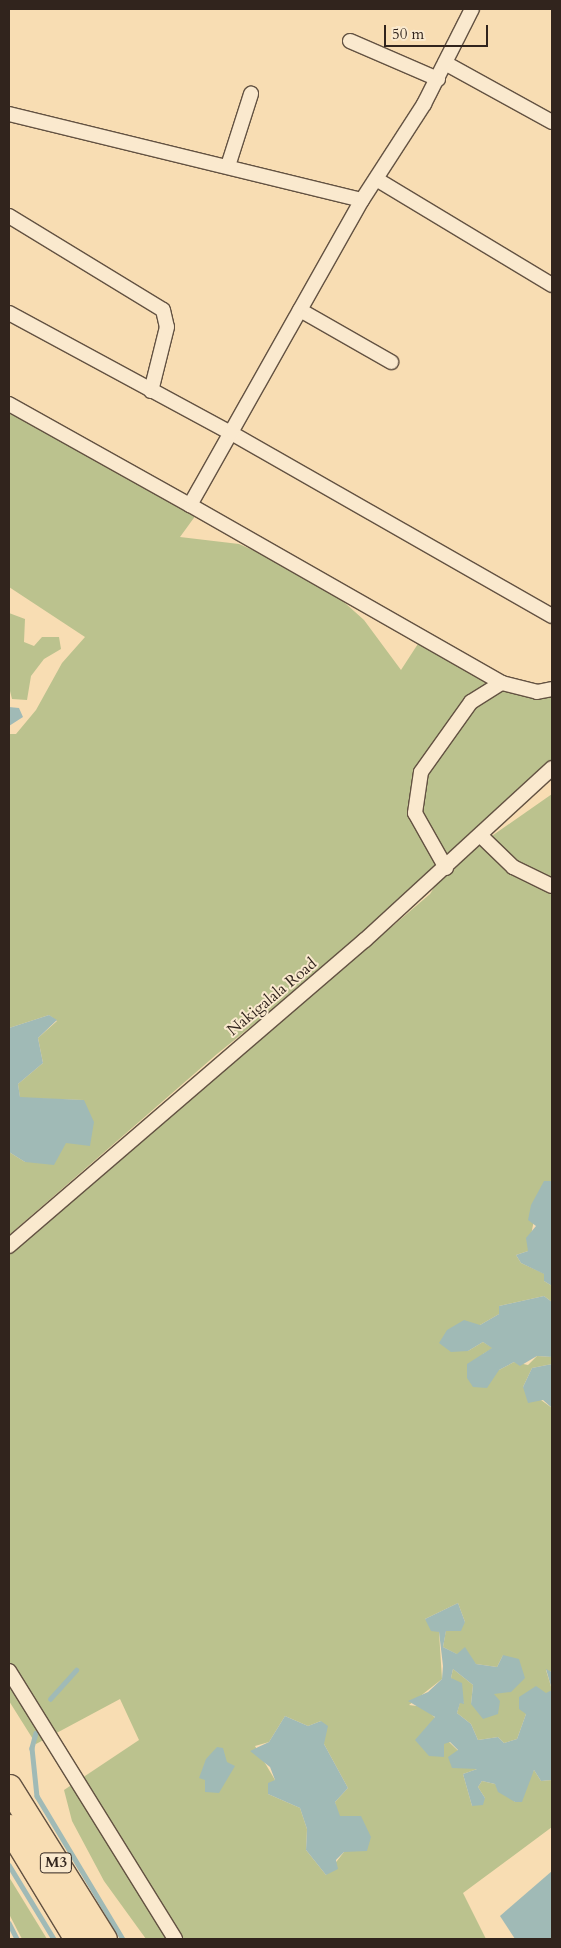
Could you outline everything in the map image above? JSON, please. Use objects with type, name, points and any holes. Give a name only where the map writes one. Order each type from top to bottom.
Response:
[{"type":"highway","name":"M3","points":[[9,1787],[104,1939]]},
{"type":"highway","name":"M3","points":[[9,1827],[78,1939]]},
{"type":"street","points":[[190,505],[233,434],[362,200],[378,180],[438,79],[472,9]]},
{"type":"street","points":[[350,41],[438,79]]},
{"type":"street","points":[[445,63],[552,122]]},
{"type":"street","points":[[228,166],[251,94]]},
{"type":"street","points":[[9,114],[362,200]]},
{"type":"street","points":[[378,180],[552,286]]},
{"type":"street","points":[[9,216],[163,310],[167,327],[150,391]]},
{"type":"street","points":[[300,310],[391,362]]},
{"type":"street","points":[[9,313],[150,391],[233,434],[552,616]]},
{"type":"street","points":[[9,404],[190,505],[502,684],[537,692],[552,689]]},
{"type":"street","points":[[446,868],[415,813],[421,772],[471,702],[502,684]]},
{"type":"street","name":"Nakigalala Road","points":[[9,1246],[446,868],[552,768]]},
{"type":"street","points":[[481,836],[513,867],[552,886]]},
{"type":"street","points":[[9,1671],[175,1939]]},
{"type":"green space","points":[[9,408],[196,515],[180,537],[239,544],[317,578],[364,620],[401,670],[425,633],[510,682],[552,686],[552,779],[453,863],[552,794],[552,1181],[538,1199],[528,1251],[516,1255],[521,1263],[545,1274],[544,1281],[552,1286],[552,1302],[544,1296],[499,1306],[499,1314],[480,1325],[468,1351],[483,1342],[493,1348],[483,1354],[499,1370],[514,1362],[528,1365],[537,1356],[552,1357],[552,1364],[532,1368],[523,1387],[552,1408],[552,1672],[546,1670],[552,1690],[526,1714],[517,1739],[504,1743],[498,1737],[478,1740],[471,1724],[457,1713],[460,1702],[464,1703],[451,1678],[453,1669],[473,1685],[471,1704],[494,1694],[503,1655],[497,1667],[476,1664],[443,1647],[446,1630],[465,1622],[458,1603],[425,1619],[439,1632],[442,1679],[409,1705],[425,1707],[435,1718],[416,1740],[449,1742],[477,1769],[463,1774],[472,1806],[485,1798],[478,1787],[482,1781],[495,1784],[515,1802],[534,1770],[541,1781],[552,1780],[552,1827],[463,1893],[486,1939],[146,1939],[104,1881],[72,1821],[64,1790],[139,1740],[120,1699],[36,1744],[9,1701],[9,1255],[430,894],[445,870],[217,1054],[9,1235],[9,1152],[25,1162],[84,1100],[20,1098],[18,1084],[43,1063],[38,1038],[57,1021],[49,1015],[9,1028],[9,734],[16,734],[36,710],[62,663],[85,637],[9,587]],"holes":[[[285,1716],[308,1726],[321,1721],[324,1744],[348,1788],[335,1802],[344,1852],[326,1875],[306,1850],[307,1829],[300,1808],[268,1794],[275,1780],[255,1746],[269,1742]]]},
{"type":"green space","points":[[9,613],[25,619],[24,642],[34,646],[42,637],[59,637],[61,649],[44,659],[31,676],[27,700],[12,699],[10,691]]},
{"type":"green space","points":[[9,1877],[47,1939],[22,1939],[9,1914]]},
{"type":"water","points":[[9,707],[19,708],[23,717],[9,726]]},
{"type":"water","points":[[49,1015],[57,1020],[38,1038],[43,1063],[18,1084],[20,1097],[84,1100],[94,1122],[90,1146],[66,1143],[54,1165],[25,1162],[9,1152],[9,1028]]},
{"type":"water","points":[[544,1181],[552,1181],[552,1286],[544,1281],[544,1274],[521,1263],[516,1255],[528,1251],[526,1238],[536,1226],[528,1220],[531,1205]]},
{"type":"water","points":[[544,1296],[552,1302],[552,1357],[537,1356],[520,1366],[514,1362],[499,1370],[487,1388],[473,1387],[467,1378],[467,1364],[492,1348],[483,1342],[468,1351],[451,1352],[439,1343],[447,1330],[464,1320],[480,1325],[499,1314],[499,1306]]},
{"type":"water","points":[[552,1364],[552,1408],[543,1400],[528,1403],[523,1387],[532,1368]]},
{"type":"water","points":[[458,1603],[465,1622],[461,1631],[446,1631],[443,1647],[457,1654],[465,1647],[476,1664],[497,1667],[503,1655],[519,1659],[525,1678],[511,1692],[494,1694],[500,1701],[498,1714],[483,1719],[471,1704],[473,1685],[453,1669],[451,1678],[462,1683],[464,1704],[460,1703],[457,1713],[471,1724],[478,1740],[498,1737],[504,1743],[517,1739],[526,1714],[519,1709],[519,1697],[536,1686],[546,1693],[552,1690],[552,1780],[541,1781],[534,1770],[522,1802],[515,1802],[498,1792],[495,1784],[482,1781],[478,1787],[485,1798],[483,1805],[472,1806],[463,1774],[477,1769],[452,1768],[448,1757],[458,1750],[450,1742],[444,1744],[444,1757],[429,1756],[415,1740],[435,1717],[408,1701],[428,1692],[442,1679],[443,1666],[439,1632],[431,1631],[425,1619]]},
{"type":"water","points":[[546,1669],[552,1672],[552,1690]]},
{"type":"water","points":[[285,1716],[308,1726],[321,1721],[328,1726],[324,1744],[348,1788],[335,1802],[340,1816],[361,1816],[371,1837],[367,1851],[344,1852],[336,1860],[338,1869],[326,1875],[306,1850],[307,1829],[300,1808],[268,1794],[268,1783],[275,1780],[270,1767],[250,1751],[269,1742]]},
{"type":"water","points":[[217,1747],[223,1748],[227,1762],[235,1766],[219,1793],[205,1792],[205,1780],[199,1778],[206,1759]]},
{"type":"water","points":[[552,1871],[552,1939],[515,1939],[500,1916]]},
{"type":"waterway","points":[[50,1699],[76,1670]]},
{"type":"waterway","points":[[36,1733],[32,1748],[37,1796],[123,1939]]},
{"type":"waterway","points":[[9,1865],[54,1939]]},
{"type":"waterway","points":[[9,1923],[17,1939]]}]
